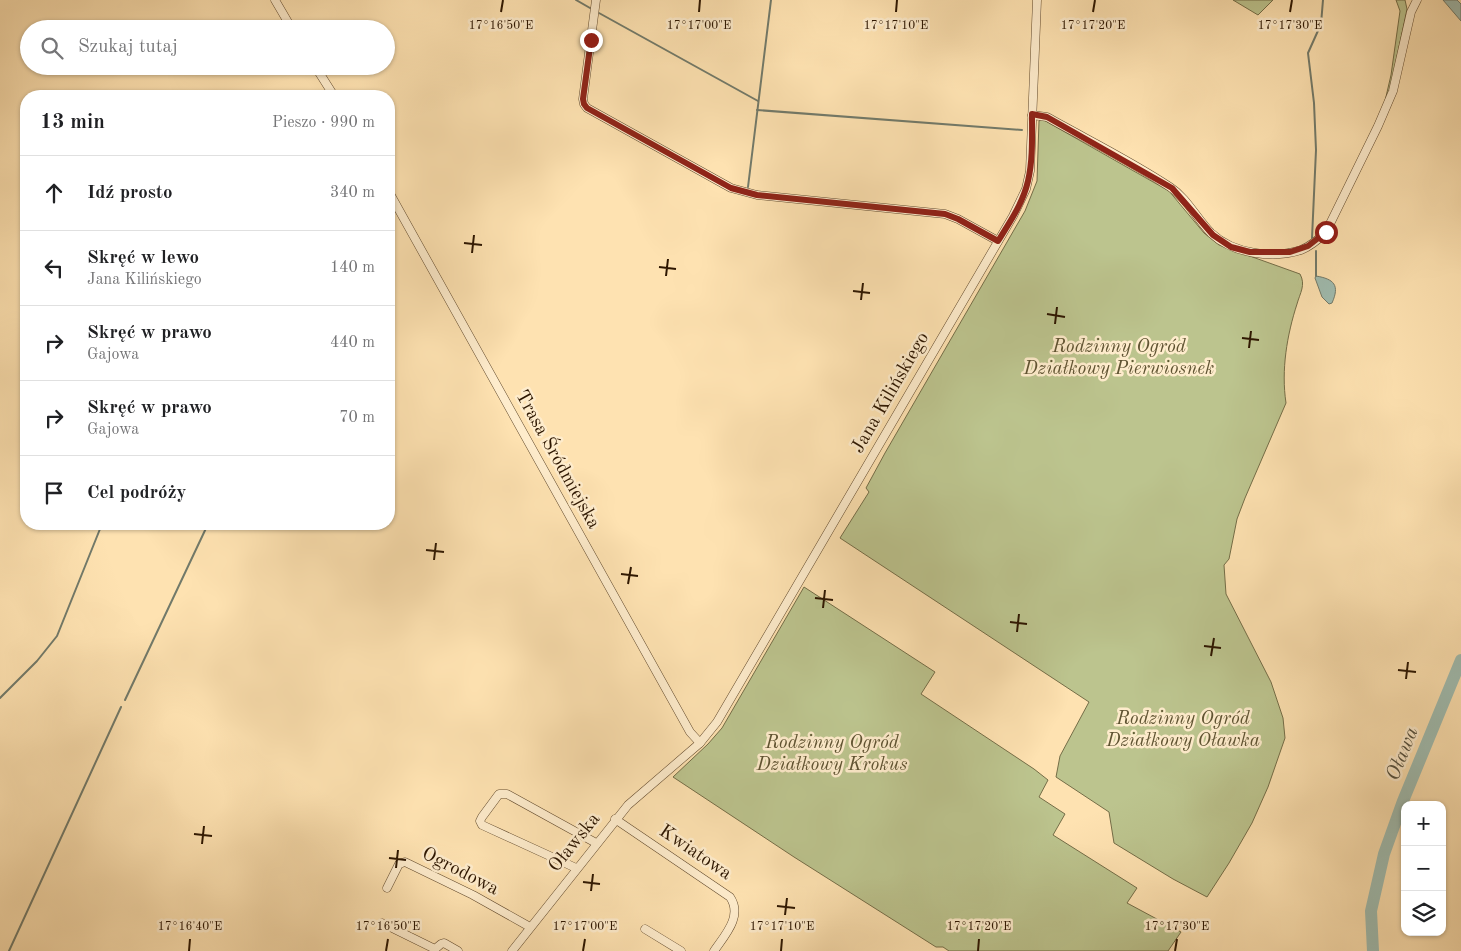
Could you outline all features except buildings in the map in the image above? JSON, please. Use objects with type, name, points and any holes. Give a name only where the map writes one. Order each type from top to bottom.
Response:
[{"type":"street","points":[[274,0],[286,20]]},
{"type":"street","points":[[596,0],[583,102],[587,108],[598,115],[703,174],[740,191],[757,195],[945,214],[998,241]]},
{"type":"street","name":"Jana Kilińskiego","points":[[674,765],[700,743],[724,712],[1017,210],[1028,183],[1036,0]]},
{"type":"street","points":[[1032,114],[1047,117],[1172,188],[1213,235],[1231,247],[1250,252],[1274,253],[1302,249],[1314,243],[1326,232],[1378,126],[1393,91],[1411,12],[1416,0]]},
{"type":"street","points":[[321,75],[330,90]]},
{"type":"street","name":"Trasa Śródmiejska","points":[[395,203],[691,734],[700,743]]},
{"type":"street","name":"Oławska","points":[[512,951],[616,819],[633,800],[674,765]]},
{"type":"street","points":[[576,868],[482,825],[480,821],[482,817],[499,794],[507,794],[596,843]]},
{"type":"street","name":"Kwiatowa","points":[[616,819],[730,896],[734,906],[734,917],[727,932],[714,951]]},
{"type":"street","name":"Ogrodowa","points":[[387,888],[399,864],[405,862],[530,927]]},
{"type":"street","points":[[382,923],[435,949],[444,943],[458,951]]},
{"type":"street","points":[[645,929],[681,951]]},
{"type":"green space","points":[[1233,0],[1273,0],[1258,15]]},
{"type":"green space","points":[[1396,0],[1405,0],[1407,9],[1390,90],[1385,101],[1391,75],[1400,11]]},
{"type":"green space","points":[[1042,119],[1169,191],[1204,233],[1219,245],[1300,274],[1302,278],[1302,289],[1290,328],[1286,353],[1284,378],[1286,403],[1245,498],[1237,519],[1229,559],[1224,565],[1226,594],[1271,682],[1283,718],[1285,738],[1268,787],[1252,823],[1207,897],[1173,879],[1114,843],[1109,812],[1056,777],[1060,756],[1089,702],[840,538],[869,492],[866,488],[885,453],[1025,211],[1037,181],[1039,121]]},
{"type":"green space","name":"Rodzinny Ogród Działkowy Krokus","points":[[804,587],[935,672],[921,694],[1048,780],[1039,797],[1065,814],[1053,835],[1137,888],[1127,903],[1181,932],[1168,951],[949,951],[943,947],[936,947],[794,857],[673,777],[722,728]]},
{"type":"shaded area","points":[[1443,0],[1457,0],[1461,4],[1461,21]]},
{"type":"shaded area","points":[[1316,276],[1327,279],[1334,284],[1335,292],[1332,303],[1329,304],[1322,297],[1315,278]]},
{"type":"waterway","points":[[576,0],[590,8]]},
{"type":"waterway","points":[[748,187],[771,0]]},
{"type":"waterway","points":[[1312,238],[1316,150],[1314,103],[1308,53],[1321,24],[1323,0]]},
{"type":"waterway","points":[[599,13],[758,101]]},
{"type":"waterway","points":[[757,110],[1022,130]]},
{"type":"waterway","points":[[1316,251],[1316,276]]},
{"type":"waterway","points":[[0,698],[37,661],[57,636],[100,530]]},
{"type":"waterway","points":[[125,700],[205,530]]},
{"type":"waterway","name":"Oława","points":[[1373,951],[1371,911],[1384,854],[1403,801],[1461,660]]},
{"type":"waterway","points":[[9,951],[121,707]]},
{"type":"route","points":[[591,40],[583,99],[587,108],[703,174],[740,191],[757,195],[945,214],[998,241],[1017,210],[1029,178],[1032,114],[1047,117],[1172,188],[1213,235],[1231,247],[1250,252],[1290,252],[1308,246],[1326,232]]},
{"type":"park label","name":"Rodzinny Ogród Działkowy Pierwiosnek","points":[[1119,358]]},
{"type":"park label","name":"Rodzinny Ogród Działkowy Oławka","points":[[1183,730]]}]
